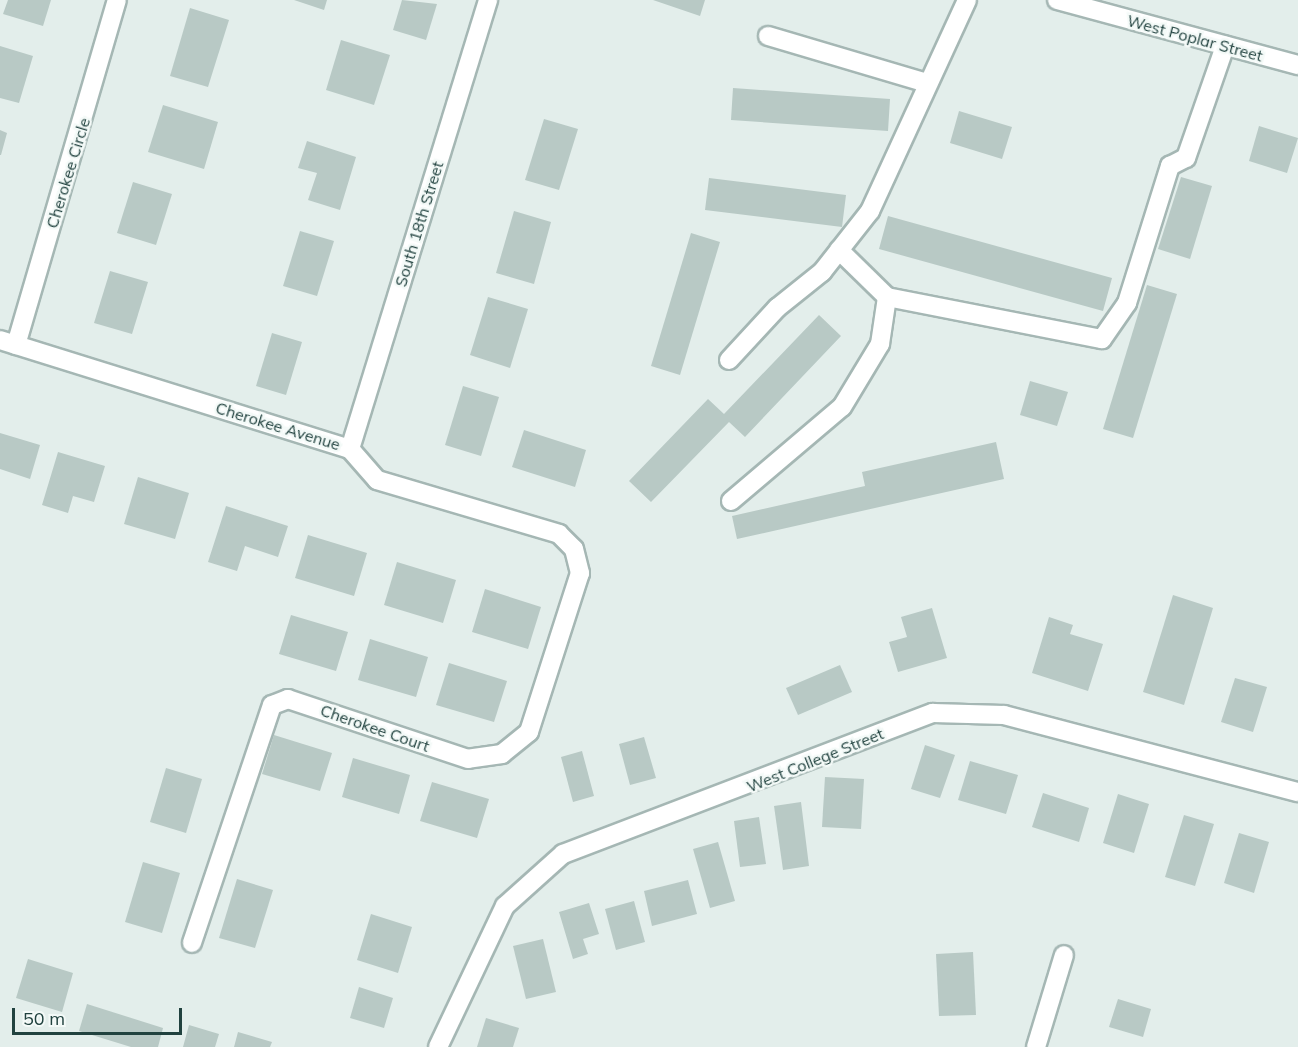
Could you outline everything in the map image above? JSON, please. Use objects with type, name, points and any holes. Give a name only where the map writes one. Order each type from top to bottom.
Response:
[{"type":"street","name":"Cherokee Circle","points":[[8,343],[117,0]]},
{"type":"street","name":"South 18th Street","points":[[350,449],[488,0]]},
{"type":"street","points":[[729,360],[839,250],[870,211],[967,0]]},
{"type":"street","name":"West Poplar Street","points":[[1057,0],[1298,65]]},
{"type":"street","points":[[768,36],[927,83]]},
{"type":"street","points":[[839,250],[887,297],[1102,339],[1127,303],[1170,166],[1186,158],[1225,46]]},
{"type":"street","points":[[731,501],[842,407],[880,344],[887,297]]},
{"type":"street","name":"Cherokee Avenue","points":[[8,343],[350,449],[377,480],[559,534],[574,549]]},
{"type":"street","name":"Cherokee Court","points":[[192,943],[272,705],[288,699],[468,759],[502,754],[529,732],[580,573],[574,549]]},
{"type":"street","name":"West College Street","points":[[438,1047],[506,906],[563,854],[933,713],[1005,715],[1298,792]]},
{"type":"street","points":[[1036,1047],[1064,955]]},
{"type":"building","points":[[8,0],[51,0],[43,26],[3,14]]},
{"type":"building","points":[[294,0],[327,0],[324,10]]},
{"type":"building","points":[[402,0],[437,4],[426,40],[393,30]]},
{"type":"building","points":[[653,0],[705,0],[700,16]]},
{"type":"building","points":[[190,8],[229,20],[208,87],[170,76]]},
{"type":"building","points":[[341,40],[390,55],[374,105],[326,90]]},
{"type":"building","points":[[0,46],[33,56],[19,103],[0,98]]},
{"type":"building","points":[[733,88],[890,99],[888,131],[731,120]]},
{"type":"building","points":[[163,105],[218,122],[204,169],[148,152]]},
{"type":"building","points":[[959,111],[1012,127],[1002,159],[950,143]]},
{"type":"building","points":[[544,119],[578,129],[559,190],[525,180]]},
{"type":"building","points":[[1259,126],[1298,138],[1287,173],[1249,161]]},
{"type":"building","points":[[0,130],[7,133],[1,155],[0,155]]},
{"type":"building","points":[[307,141],[356,157],[340,210],[308,200],[317,173],[298,168]]},
{"type":"building","points":[[1181,177],[1212,186],[1190,259],[1158,249]]},
{"type":"building","points":[[709,178],[846,195],[842,227],[705,210]]},
{"type":"building","points":[[133,182],[172,194],[156,245],[117,233]]},
{"type":"building","points":[[514,211],[551,222],[534,284],[496,273]]},
{"type":"building","points":[[888,216],[1112,278],[1103,311],[879,249]]},
{"type":"building","points":[[300,231],[334,241],[317,296],[283,286]]},
{"type":"building","points":[[691,233],[720,242],[680,375],[651,366]]},
{"type":"building","points":[[110,271],[148,282],[132,334],[94,323]]},
{"type":"building","points":[[1147,285],[1177,294],[1133,438],[1103,429]]},
{"type":"building","points":[[488,297],[528,309],[510,368],[470,355]]},
{"type":"building","points":[[819,315],[841,336],[745,437],[729,422],[651,502],[629,481],[708,399],[724,414]]},
{"type":"building","points":[[272,333],[302,342],[286,395],[256,386]]},
{"type":"building","points":[[1030,381],[1068,392],[1057,426],[1020,415]]},
{"type":"building","points":[[463,386],[499,397],[481,456],[445,445]]},
{"type":"building","points":[[524,430],[586,450],[575,487],[512,467]]},
{"type":"building","points":[[0,433],[40,445],[30,479],[0,469]]},
{"type":"building","points":[[996,442],[1004,479],[737,539],[732,516],[865,486],[862,472]]},
{"type":"building","points":[[58,452],[105,466],[94,502],[73,496],[68,513],[42,505]]},
{"type":"building","points":[[138,477],[189,493],[175,539],[124,524]]},
{"type":"building","points":[[226,506],[288,526],[278,557],[245,546],[237,571],[208,562]]},
{"type":"building","points":[[308,535],[367,553],[354,596],[295,578]]},
{"type":"building","points":[[397,562],[456,580],[443,623],[384,605]]},
{"type":"building","points":[[485,589],[541,607],[528,649],[472,632]]},
{"type":"building","points":[[1173,595],[1213,608],[1184,705],[1143,692]]},
{"type":"building","points":[[932,608],[947,658],[898,672],[889,642],[907,637],[901,617]]},
{"type":"building","points":[[291,615],[348,632],[336,671],[279,654]]},
{"type":"building","points":[[1049,617],[1073,625],[1070,634],[1103,644],[1088,691],[1032,673]]},
{"type":"building","points":[[370,639],[428,657],[416,697],[358,680]]},
{"type":"building","points":[[449,663],[507,681],[494,722],[436,705]]},
{"type":"building","points":[[840,665],[852,692],[798,715],[786,688]]},
{"type":"building","points":[[1235,678],[1267,687],[1253,732],[1221,722]]},
{"type":"building","points":[[274,735],[332,753],[320,791],[262,774]]},
{"type":"building","points":[[644,737],[656,778],[630,785],[619,744]]},
{"type":"building","points":[[925,745],[955,755],[940,798],[911,789]]},
{"type":"building","points":[[582,751],[594,796],[573,802],[561,757]]},
{"type":"building","points":[[353,758],[410,775],[399,814],[342,797]]},
{"type":"building","points":[[970,761],[1018,775],[1006,814],[958,800]]},
{"type":"building","points":[[166,768],[202,779],[186,833],[150,822]]},
{"type":"building","points":[[825,777],[864,779],[861,829],[822,827]]},
{"type":"building","points":[[432,782],[489,799],[477,838],[420,821]]},
{"type":"building","points":[[1043,793],[1089,808],[1079,842],[1032,827]]},
{"type":"building","points":[[1118,794],[1149,804],[1134,853],[1103,843]]},
{"type":"building","points":[[801,802],[809,866],[783,870],[774,806]]},
{"type":"building","points":[[1184,815],[1214,824],[1195,886],[1165,877]]},
{"type":"building","points":[[759,817],[766,864],[740,867],[734,821]]},
{"type":"building","points":[[1239,833],[1269,842],[1254,893],[1224,883]]},
{"type":"building","points":[[718,842],[735,901],[710,908],[693,849]]},
{"type":"building","points":[[143,862],[180,873],[162,933],[125,922]]},
{"type":"building","points":[[237,879],[273,890],[255,948],[219,938]]},
{"type":"building","points":[[688,880],[697,914],[652,926],[644,891]]},
{"type":"building","points":[[634,901],[645,942],[616,950],[605,909]]},
{"type":"building","points":[[589,903],[599,934],[583,939],[588,954],[573,959],[559,912]]},
{"type":"building","points":[[371,914],[412,927],[398,973],[357,960]]},
{"type":"building","points":[[543,939],[556,992],[526,999],[513,946]]},
{"type":"building","points":[[973,952],[976,1015],[939,1016],[936,954]]},
{"type":"building","points":[[28,959],[73,973],[62,1012],[16,998]]},
{"type":"building","points":[[359,987],[393,998],[384,1028],[350,1018]]},
{"type":"building","points":[[1118,999],[1151,1009],[1143,1037],[1109,1027]]},
{"type":"building","points":[[87,1004],[163,1028],[158,1047],[131,1047],[79,1031]]},
{"type":"building","points":[[486,1018],[519,1028],[513,1047],[477,1047]]},
{"type":"building","points":[[189,1025],[219,1034],[215,1047],[183,1047]]},
{"type":"building","points":[[238,1032],[272,1042],[270,1047],[234,1047]]}]
